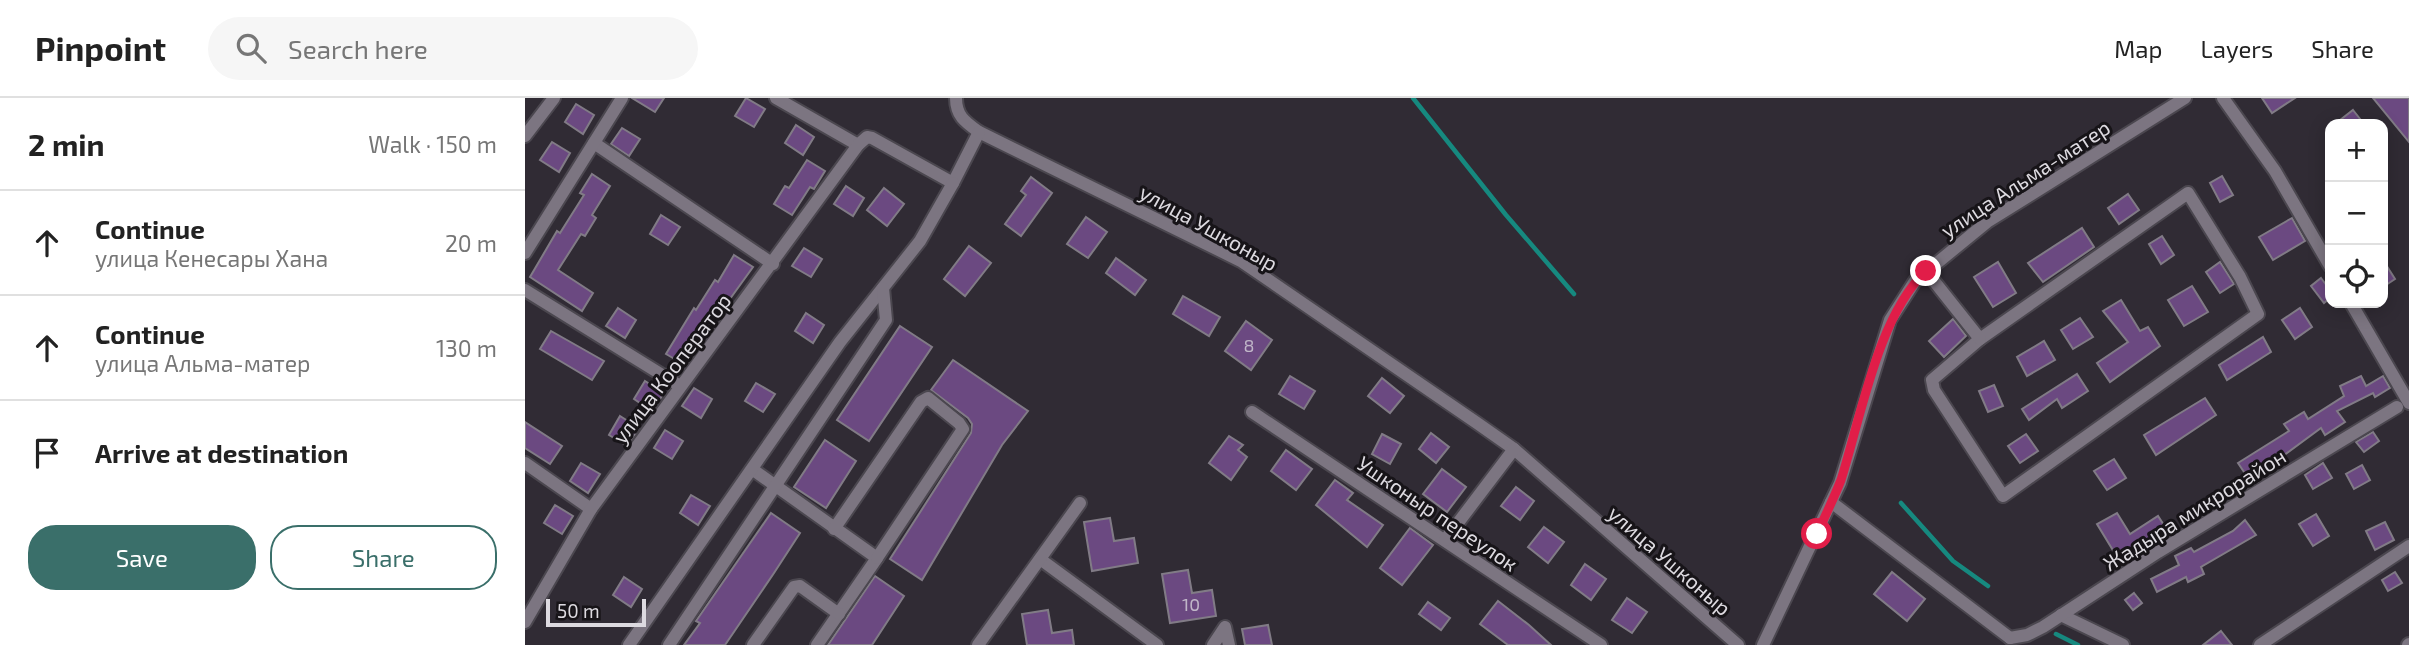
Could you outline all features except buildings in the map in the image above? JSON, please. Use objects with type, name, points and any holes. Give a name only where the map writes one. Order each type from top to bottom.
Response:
[{"type":"street","points":[[525,135],[554,98]]},
{"type":"street","points":[[525,253],[622,98]]},
{"type":"street","points":[[776,98],[858,145],[867,137],[872,138],[953,183]]},
{"type":"street","name":"улица Ушконыр","points":[[957,98],[957,111],[964,121],[979,132],[1241,261],[1514,449],[1738,645]]},
{"type":"street","name":"улица Альма-матер","points":[[1763,645],[1832,502],[1890,320],[1915,281],[1987,222],[2185,98]]},
{"type":"street","points":[[2223,98],[2275,170],[2325,257]]},
{"type":"street","points":[[629,645],[840,341],[920,242],[979,132]]},
{"type":"street","points":[[594,142],[773,264]]},
{"type":"street","name":"улица Кооператор","points":[[525,622],[591,509],[858,145]]},
{"type":"street","points":[[2188,193],[2257,309],[2254,319],[2010,495],[2003,496],[1934,390],[1932,380],[1980,339],[2188,193]]},
{"type":"street","points":[[1926,271],[1980,339]]},
{"type":"street","points":[[669,645],[886,320],[883,288]]},
{"type":"street","points":[[525,290],[680,386]]},
{"type":"street","points":[[2354,308],[2403,405]]},
{"type":"street","points":[[817,645],[963,429],[935,402],[927,398],[921,402],[834,529]]},
{"type":"street","name":"Жадыра микрорайон","points":[[2008,641],[2027,635],[2061,615],[2158,552],[2403,405]]},
{"type":"street","name":"Ушконыр переулок","points":[[1252,412],[1601,645]]},
{"type":"street","points":[[1445,540],[1514,449]]},
{"type":"street","points":[[525,463],[591,509]]},
{"type":"street","points":[[752,469],[877,558]]},
{"type":"street","points":[[1832,502],[2008,641]]},
{"type":"street","points":[[978,645],[1080,503]]},
{"type":"street","points":[[2260,645],[2409,546]]},
{"type":"street","points":[[1040,559],[1157,645]]},
{"type":"street","points":[[754,645],[793,587],[800,586],[839,614]]},
{"type":"street","points":[[2061,615],[2123,645]]},
{"type":"street","points":[[1213,645],[1225,627],[1229,645]]},
{"type":"waterway","points":[[1413,98],[1506,215],[1574,294]]},
{"type":"waterway","points":[[1901,503],[1953,561],[1988,586]]},
{"type":"waterway","points":[[2056,634],[2078,645]]},
{"type":"route","points":[[1817,534],[1840,483],[1890,320],[1915,281],[1926,271]]}]
